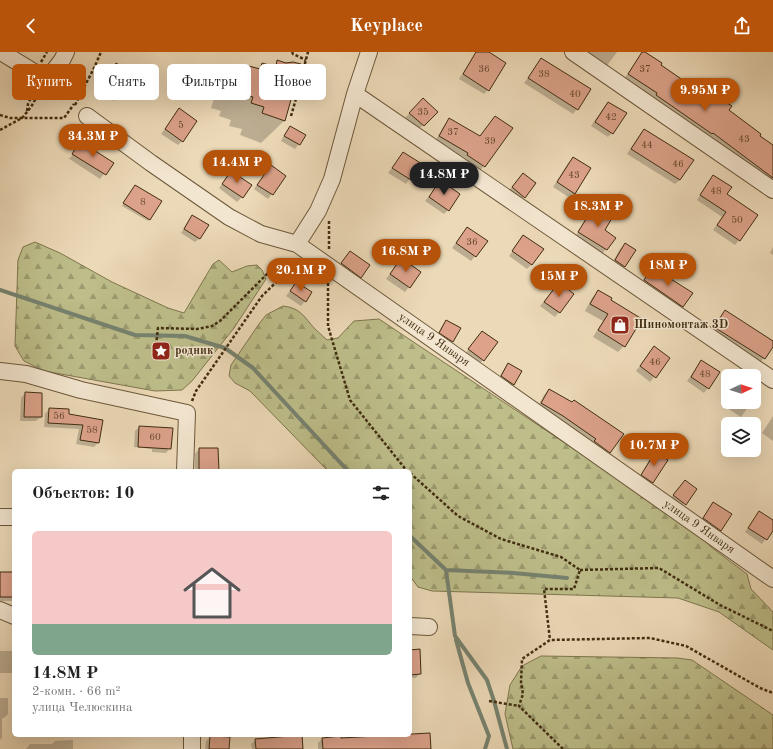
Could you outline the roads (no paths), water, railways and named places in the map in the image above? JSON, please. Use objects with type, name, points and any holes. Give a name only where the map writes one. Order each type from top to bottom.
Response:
[{"type":"street","points":[[0,52],[47,80],[66,52]]},
{"type":"street","points":[[297,244],[318,211],[332,179],[355,94],[369,52]]},
{"type":"street","points":[[573,52],[773,190]]},
{"type":"street","points":[[355,94],[773,380]]},
{"type":"street","name":"улица 9 Января","points":[[87,116],[151,163],[229,217],[262,234],[297,244],[773,579]]},
{"type":"street","points":[[0,371],[26,374],[81,390],[187,413],[185,469]]},
{"type":"street","points":[[0,517],[12,517]]},
{"type":"street","points":[[0,610],[12,615]]},
{"type":"street","points":[[412,626],[429,627]]},
{"type":"street","points":[[192,737],[192,749]]},
{"type":"waterway","points":[[0,290],[135,335],[185,336],[225,348],[253,368],[346,469]]},
{"type":"waterway","points":[[412,538],[446,570],[455,636],[487,680],[507,749]]},
{"type":"waterway","points":[[446,570],[513,573],[567,578]]},
{"type":"waterway","points":[[456,640],[468,683],[489,736],[485,749]]},
{"type":"place","name":"Шиномонтаж 3D","points":[[620,325]]},
{"type":"place","name":"родник","points":[[161,351]]}]
